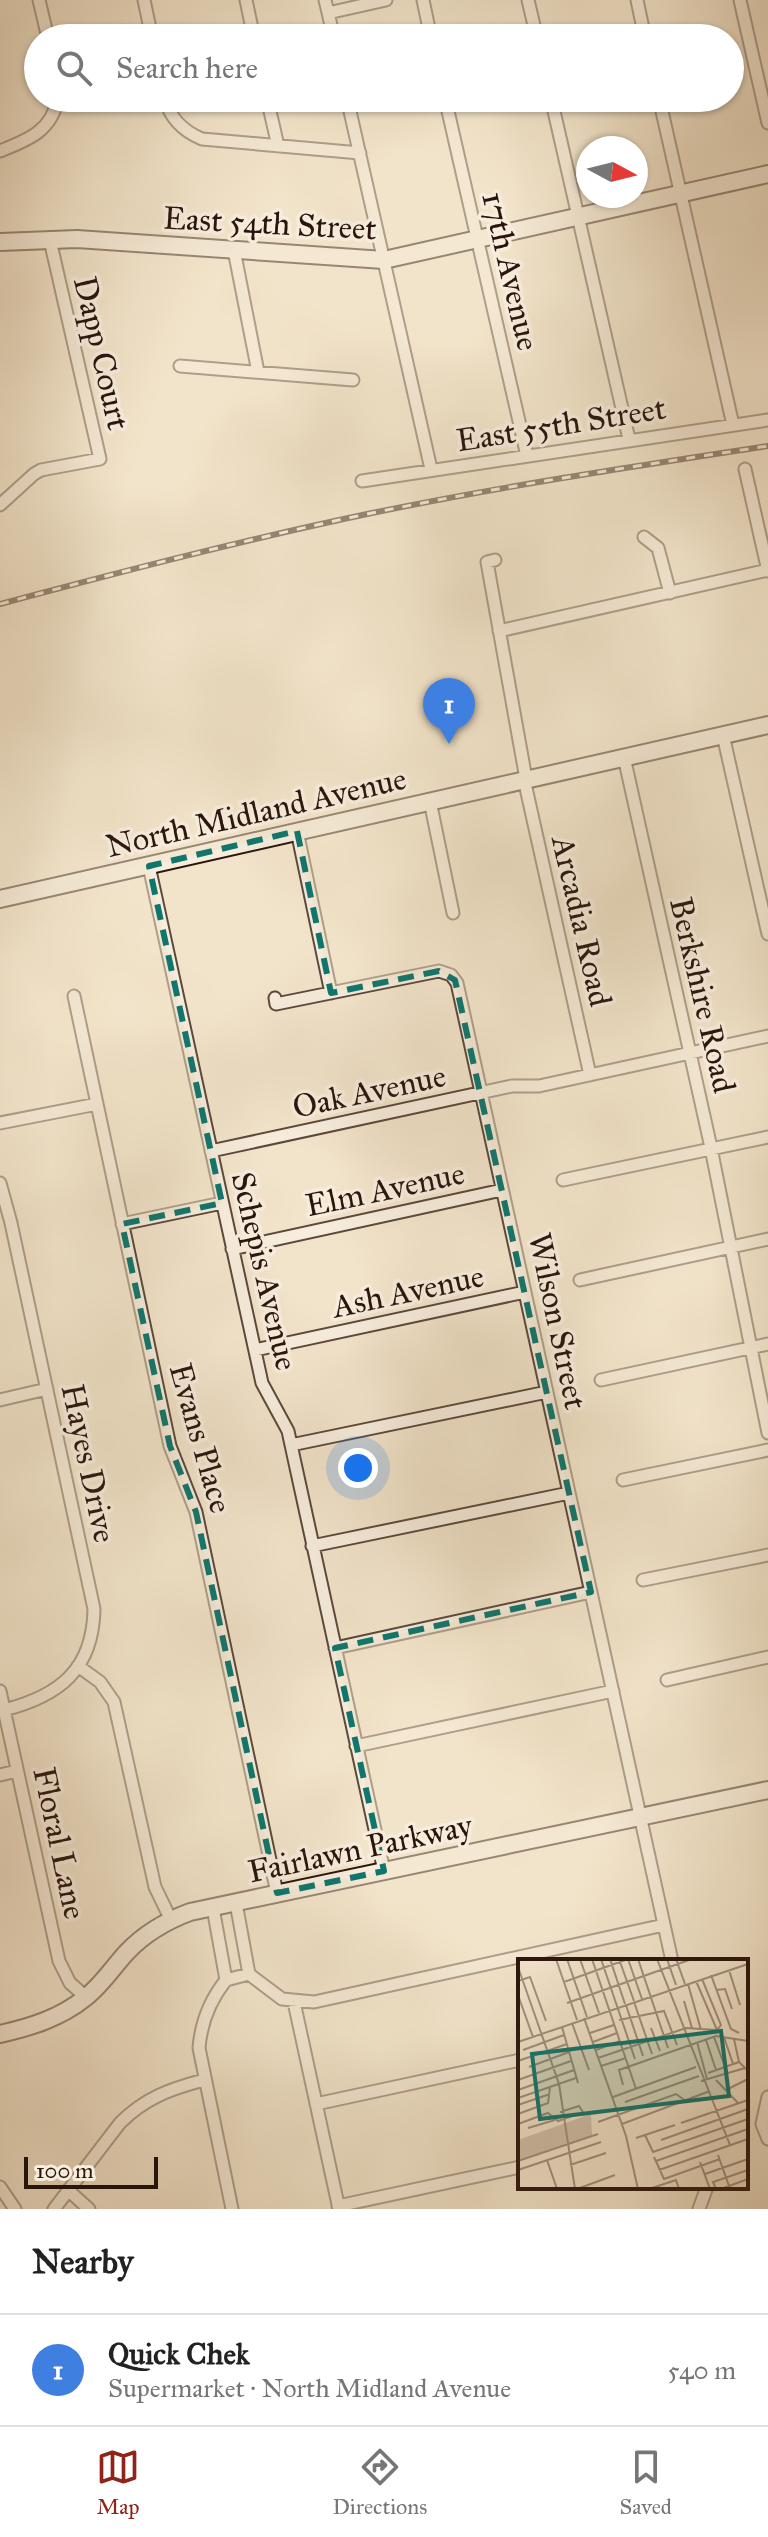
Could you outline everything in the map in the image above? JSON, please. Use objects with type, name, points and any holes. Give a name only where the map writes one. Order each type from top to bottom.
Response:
[{"type":"street","points":[[39,0],[45,24]]},
{"type":"street","points":[[144,0],[149,24]]},
{"type":"street","points":[[246,0],[251,24]]},
{"type":"street","points":[[325,0],[331,24]]},
{"type":"street","points":[[328,13],[386,0]]},
{"type":"street","points":[[423,0],[428,24]]},
{"type":"street","points":[[528,0],[534,24]]},
{"type":"street","points":[[637,0],[642,24]]},
{"type":"street","points":[[740,0],[768,123]]},
{"type":"street","points":[[0,151],[38,134],[54,112]]},
{"type":"street","points":[[172,112],[177,123],[192,135],[213,140],[360,153]]},
{"type":"street","points":[[270,112],[278,146]]},
{"type":"street","points":[[350,112],[431,469]]},
{"type":"street","name":"17th Avenue","points":[[448,112],[527,456]]},
{"type":"street","points":[[554,112],[629,439]]},
{"type":"street","points":[[662,112],[733,425]]},
{"type":"street","name":"East 54th Street","points":[[0,242],[77,239],[384,260],[768,174]]},
{"type":"street","name":"Dapp Court","points":[[0,505],[41,470],[100,459],[50,240]]},
{"type":"street","points":[[234,250],[258,372]]},
{"type":"street","points":[[180,366],[353,380]]},
{"type":"street","name":"East 55th Street","points":[[362,481],[768,420]]},
{"type":"street","points":[[499,631],[768,570],[745,469]]},
{"type":"street","points":[[644,537],[658,548],[670,593]]},
{"type":"street","name":"Arcadia Road","points":[[495,560],[487,562],[525,779],[590,1075]]},
{"type":"street","name":"North Midland Avenue","points":[[0,899],[768,725]]},
{"type":"street","points":[[723,735],[768,934]]},
{"type":"street","name":"Berkshire Road","points":[[624,757],[711,1150],[768,1433]]},
{"type":"street","points":[[430,801],[453,913]]},
{"type":"street","points":[[275,998],[276,1004],[331,993],[297,831]]},
{"type":"street","name":"Schepis Avenue","points":[[149,866],[262,1383],[282,1417],[291,1445],[384,1871]]},
{"type":"street","name":"Wilson Street","points":[[331,993],[439,971],[451,975],[457,983],[672,1959]]},
{"type":"street","name":"Evans Place","points":[[74,996],[170,1446],[196,1512],[277,1893]]},
{"type":"street","name":"Oak Avenue","points":[[211,1151],[512,1086],[539,1086],[768,1036]]},
{"type":"street","points":[[0,1123],[97,1104]]},
{"type":"street","points":[[563,1180],[768,1137]]},
{"type":"street","name":"Hayes Drive","points":[[0,1183],[94,1609],[91,1638],[78,1666],[66,1681],[43,1697],[4,1710]]},
{"type":"street","name":"Elm Avenue","points":[[232,1249],[502,1190]]},
{"type":"street","points":[[122,1224],[222,1203]]},
{"type":"street","points":[[580,1280],[768,1239]]},
{"type":"street","name":"Ash Avenue","points":[[255,1350],[525,1292]]},
{"type":"street","points":[[601,1380],[768,1344]]},
{"type":"street","points":[[0,1400],[47,1389]]},
{"type":"street","points":[[291,1445],[547,1392]]},
{"type":"street","points":[[623,1480],[768,1450]]},
{"type":"street","points":[[312,1546],[569,1493]]},
{"type":"street","points":[[643,1580],[768,1555]]},
{"type":"street","points":[[335,1648],[591,1592]]},
{"type":"street","points":[[667,1680],[768,1657]]},
{"type":"street","points":[[78,1666],[100,1682],[114,1702],[155,1887],[171,1920]]},
{"type":"street","name":"Floral Lane","points":[[0,1691],[59,1961],[70,1983],[86,1997]]},
{"type":"street","points":[[356,1746],[613,1691]]},
{"type":"street","points":[[0,1775],[17,1771]]},
{"type":"street","name":"Fairlawn Parkway","points":[[0,2034],[42,2023],[86,1997],[141,1939],[171,1920],[277,1893],[768,1790]]},
{"type":"street","points":[[236,1903],[249,1974],[282,1999],[294,2002],[314,2002],[664,1925]]},
{"type":"street","points":[[213,1908],[226,1980],[206,2012],[199,2048],[232,2209]]},
{"type":"street","points":[[226,1980],[249,1974]]},
{"type":"street","points":[[294,2002],[339,2207],[518,2167]]},
{"type":"street","points":[[316,2104],[518,2060]]},
{"type":"street","points":[[54,2209],[133,2110],[160,2093],[204,2080]]},
{"type":"street","points":[[768,2097],[762,2115],[768,2139]]},
{"type":"street","points":[[0,2187],[15,2209]]},
{"type":"street","points":[[699,2209],[706,2189]]},
{"type":"street","points":[[68,2190],[89,2209]]},
{"type":"highlighted area","points":[[297,831],[331,993],[439,971],[455,980],[591,1592],[335,1648],[384,1871],[277,1893],[196,1512],[170,1446],[122,1224],[222,1203],[149,866]]},
{"type":"railway","points":[[0,604],[186,556],[372,513],[520,485],[768,446]]},
{"type":"place","name":"Quick Chek","points":[[449,744]]}]
